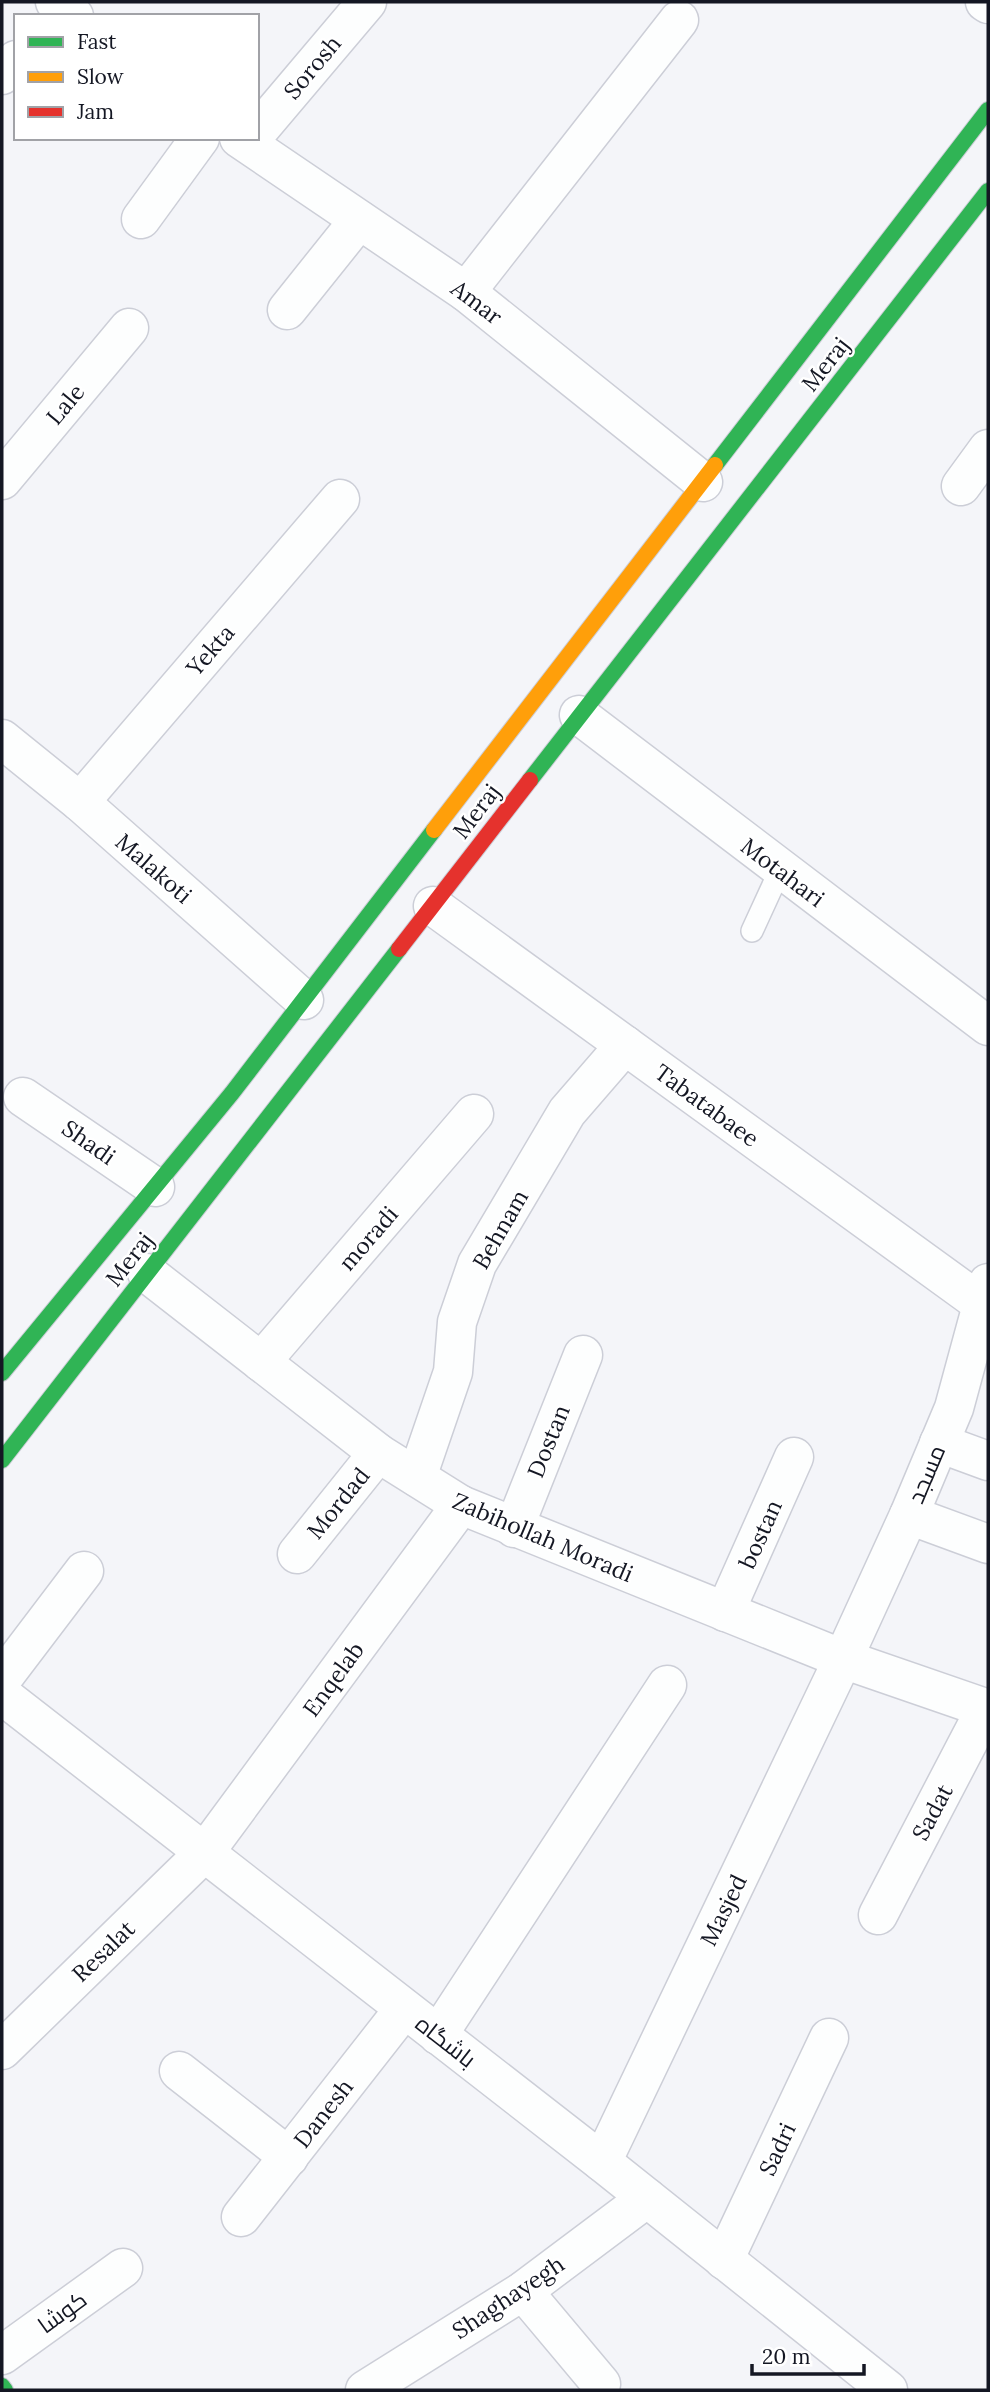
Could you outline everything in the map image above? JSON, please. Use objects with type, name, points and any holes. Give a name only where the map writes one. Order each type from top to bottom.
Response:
[{"type":"main road","name":"Meraj","points":[[2,1373],[304,1000],[541,688],[703,482],[988,110]]},
{"type":"main road","name":"Meraj","points":[[2,1460],[433,906],[569,708],[988,191]]},
{"type":"main road","points":[[541,688],[569,708]]},
{"type":"main road","points":[[2,2386],[5,2390]]},
{"type":"street","name":"Sorosh","points":[[259,126],[367,2]]},
{"type":"street","points":[[466,292],[679,20]]},
{"type":"street","points":[[2,75],[14,62]]},
{"type":"street","points":[[141,219],[199,140]]},
{"type":"street","name":"Amar","points":[[252,140],[359,220],[466,292],[703,482]]},
{"type":"street","points":[[287,310],[359,220]]},
{"type":"street","name":"Lale","points":[[2,480],[129,328]]},
{"type":"street","points":[[961,486],[988,449]]},
{"type":"street","name":"Yekta","points":[[80,802],[340,499]]},
{"type":"street","name":"Motahari","points":[[569,708],[988,1026]]},
{"type":"street","name":"Malakoti","points":[[2,739],[80,802],[304,1000]]},
{"type":"street","name":"Tabatabaee","points":[[433,906],[625,1045],[985,1293]]},
{"type":"street","name":"Behnam","points":[[416,1477],[453,1372],[457,1322],[477,1265],[567,1112],[625,1045]]},
{"type":"street","name":"Shadi","points":[[23,1097],[155,1187]]},
{"type":"street","name":"moradi","points":[[261,1362],[474,1114]]},
{"type":"street","name":"Zabihollah Moradi","points":[[147,1273],[378,1453],[461,1505],[844,1659],[987,1709]]},
{"type":"street","name":"مسجد","points":[[844,1659],[909,1516],[954,1408],[985,1293]]},
{"type":"street","name":"Dostan","points":[[514,1528],[583,1355]]},
{"type":"street","points":[[939,1443],[988,1461]]},
{"type":"street","name":"Mordad","points":[[297,1554],[378,1453]]},
{"type":"street","name":"bostan","points":[[725,1612],[794,1457]]},
{"type":"street","name":"Enqelab","points":[[205,1852],[461,1505]]},
{"type":"street","points":[[909,1516],[988,1544]]},
{"type":"street","points":[[2,1679],[84,1571]]},
{"type":"street","name":"Masjed","points":[[602,2162],[844,1659]]},
{"type":"street","points":[[439,2035],[667,1685]]},
{"type":"street","name":"باشگاه","points":[[2,1695],[602,2162],[888,2390]]},
{"type":"street","name":"Sadat","points":[[878,1915],[987,1709]]},
{"type":"street","name":"Resalat","points":[[2,2050],[205,1852]]},
{"type":"street","name":"Danesh","points":[[241,2217],[404,2009]]},
{"type":"street","name":"Sadri","points":[[724,2260],[829,2038]]},
{"type":"street","points":[[179,2071],[289,2157]]},
{"type":"street","name":"Shaghayegh","points":[[371,2389],[523,2291],[646,2198]]},
{"type":"street","name":"کوشا","points":[[2,2355],[123,2268]]},
{"type":"street","points":[[523,2291],[601,2384]]},
{"type":"lane","points":[[752,931],[780,870]]},
{"type":"traffic: fast","points":[[715,465],[988,110]]},
{"type":"traffic: fast","points":[[530,780],[988,191]]},
{"type":"traffic: fast","points":[[2,1373],[232,1093],[434,830]]},
{"type":"traffic: fast","points":[[2,1460],[399,949]]},
{"type":"traffic: fast","points":[[2,2386],[5,2390]]},
{"type":"traffic: slow","points":[[434,830],[715,465]]},
{"type":"traffic: jam","points":[[399,949],[530,780]]}]
